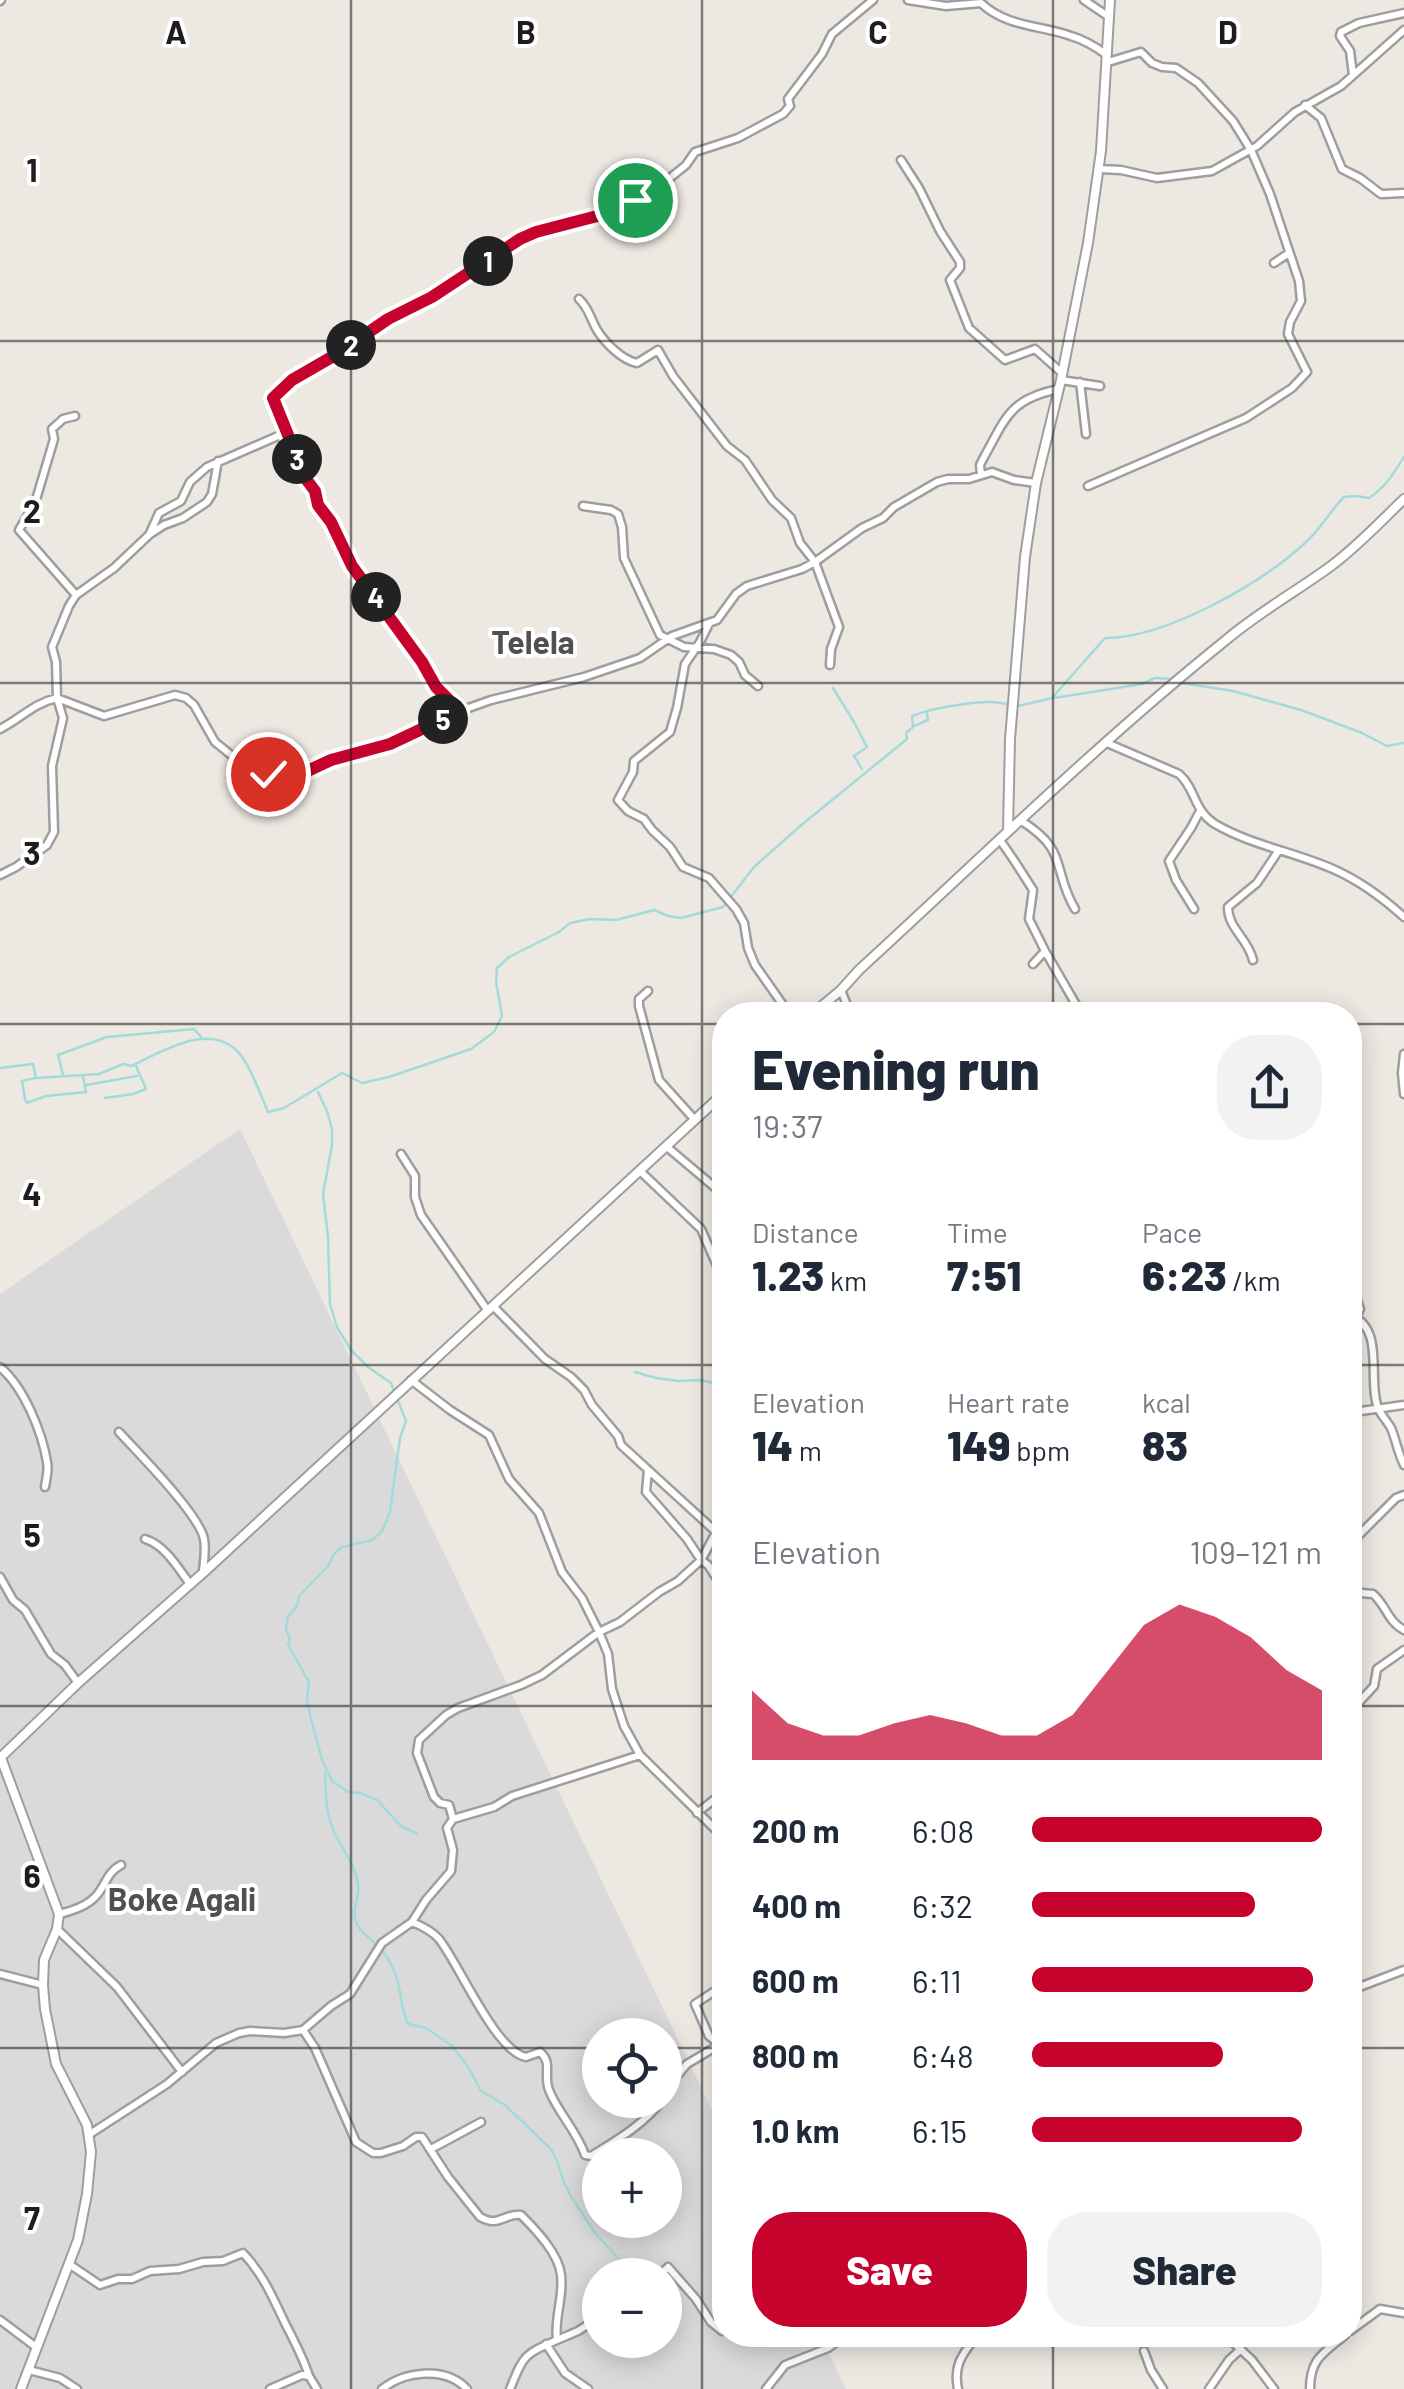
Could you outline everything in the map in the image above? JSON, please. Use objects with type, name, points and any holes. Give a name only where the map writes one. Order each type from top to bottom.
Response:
[{"type":"street","points":[[460,711],[436,687],[352,566],[331,522],[318,505],[273,398],[292,380],[388,319],[432,297],[520,239],[614,210],[665,182],[702,148],[738,138],[783,114],[790,106],[788,99],[822,54],[828,39],[873,0]]},
{"type":"street","points":[[908,0],[946,6],[984,1],[1001,18],[1069,34],[1108,59],[1141,52],[1156,65],[1182,70],[1233,120],[1266,184],[1300,281],[1302,296],[1288,334],[1307,372],[1292,388],[1246,418],[1088,486]]},
{"type":"street","points":[[1084,0],[1109,17]]},
{"type":"street","points":[[1008,830],[1010,738],[1025,558],[1036,484],[1088,243],[1099,168],[1110,0]]},
{"type":"street","points":[[1353,76],[1350,52],[1341,32],[1359,23],[1404,13]]},
{"type":"street","points":[[1099,168],[1152,178],[1212,171],[1251,150],[1305,105],[1336,89],[1404,30]]},
{"type":"street","points":[[1305,105],[1324,124],[1342,169],[1381,194],[1404,192]]},
{"type":"street","points":[[901,160],[958,258],[960,268],[950,280],[970,329],[1005,360],[1035,349],[1061,381]]},
{"type":"street","points":[[1274,264],[1290,253]]},
{"type":"street","points":[[579,299],[587,306],[600,334],[628,360],[637,363],[658,350],[727,446],[749,465],[772,500],[790,518],[800,542],[815,562],[839,627],[830,664]]},
{"type":"street","points":[[981,474],[983,458],[1013,408],[1061,381],[1100,386]]},
{"type":"street","points":[[1080,382],[1086,434]]},
{"type":"street","points":[[76,416],[62,419],[52,429],[54,440],[34,503],[19,530],[76,594]]},
{"type":"street","points":[[150,534],[158,513],[182,499],[190,482],[206,467],[286,432]]},
{"type":"street","points":[[0,876],[53,836],[52,766],[63,718],[52,646],[76,594],[114,568],[150,534],[164,524],[184,518],[210,498],[218,462]]},
{"type":"street","points":[[0,729],[35,706],[57,698],[104,716],[175,695],[194,704],[222,749],[250,766],[278,776],[303,773],[331,760],[390,744],[502,696],[640,658],[668,640],[720,618],[736,594],[747,586],[815,562],[937,482],[994,472],[1036,484]]},
{"type":"street","points":[[827,1002],[1106,743],[1239,630],[1332,566],[1404,500]]},
{"type":"street","points":[[583,506],[618,514],[623,556],[658,632],[684,647],[731,654],[758,686]]},
{"type":"street","points":[[708,624],[685,664],[670,732],[634,761],[633,772],[618,800],[644,819],[670,847],[682,867],[708,878],[736,909],[744,923],[755,965],[781,1002]]},
{"type":"street","points":[[1106,743],[1179,774],[1200,811],[1225,829],[1344,874],[1404,917]]},
{"type":"street","points":[[1194,909],[1168,861],[1200,811]]},
{"type":"street","points":[[1020,820],[1052,847],[1074,909]]},
{"type":"street","points":[[1000,840],[1032,890],[1029,919],[1074,1002]]},
{"type":"street","points":[[1253,960],[1248,944],[1234,928],[1228,907],[1257,883],[1279,850]]},
{"type":"street","points":[[1033,964],[1045,951]]},
{"type":"street","points":[[841,990],[846,1002]]},
{"type":"street","points":[[648,991],[639,999],[639,1006],[659,1080],[695,1120]]},
{"type":"street","points":[[1404,1054],[1404,1094]]},
{"type":"street","points":[[21,2389],[78,2240],[91,2152],[82,2111],[56,2064],[42,1986],[44,1960],[59,1914],[0,1758],[712,1104]]},
{"type":"street","points":[[667,1147],[712,1185]]},
{"type":"street","points":[[401,1154],[415,1176],[416,1204],[421,1215],[491,1309],[545,1359],[571,1377],[622,1445],[712,1529]]},
{"type":"street","points":[[640,1171],[701,1230],[712,1255]]},
{"type":"street","points":[[1362,1323],[1372,1343],[1378,1408],[1390,1427],[1404,1465]]},
{"type":"street","points":[[0,1367],[19,1387],[32,1418],[48,1464],[45,1487]]},
{"type":"street","points":[[411,1380],[490,1434],[509,1479],[539,1513],[562,1572],[582,1598],[599,1632],[608,1654],[612,1689],[640,1756],[712,1827]]},
{"type":"street","points":[[1362,1412],[1404,1405]]},
{"type":"street","points":[[120,1432],[200,1528],[204,1537],[203,1573]]},
{"type":"street","points":[[648,1470],[646,1492],[712,1571]]},
{"type":"street","points":[[1362,1532],[1396,1498],[1404,1495]]},
{"type":"street","points":[[145,1539],[165,1552],[190,1584]]},
{"type":"street","points":[[454,1820],[449,1805],[440,1804],[434,1797],[417,1753],[418,1740],[458,1708],[542,1675],[678,1581],[712,1544]]},
{"type":"street","points":[[0,1577],[50,1654],[78,1683]]},
{"type":"street","points":[[1362,1593],[1373,1594],[1380,1600],[1392,1622],[1404,1630]]},
{"type":"street","points":[[1362,1699],[1374,1686],[1377,1669],[1404,1650]]},
{"type":"street","points":[[90,2134],[182,2072],[206,2049],[238,2033],[303,2030],[350,1994],[382,1943],[412,1922],[451,1871],[453,1850],[447,1828],[454,1820],[512,1796],[640,1756]]},
{"type":"street","points":[[697,1813],[712,1801]]},
{"type":"street","points":[[59,1914],[93,1900],[113,1869],[121,1865]]},
{"type":"street","points":[[412,1922],[438,1938],[486,2017],[514,2053],[519,2057],[543,2053],[548,2066],[548,2089],[585,2155],[590,2156],[644,2118]]},
{"type":"street","points":[[57,1929],[117,1987],[182,2072]]},
{"type":"street","points":[[1362,1984],[1404,1970]]},
{"type":"street","points":[[0,1974],[42,1986]]},
{"type":"street","points":[[712,1993],[696,2004],[712,2039]]},
{"type":"street","points":[[303,2030],[315,2048],[356,2142],[373,2153],[381,2153],[422,2137],[480,2216],[498,2222],[512,2215],[521,2216],[550,2250],[562,2278],[555,2319],[557,2340]]},
{"type":"street","points":[[682,2071],[687,2064],[712,2052]]},
{"type":"street","points":[[431,2149],[481,2122]]},
{"type":"street","points":[[69,2264],[100,2286],[150,2271],[179,2269],[243,2253],[267,2285],[317,2389]]},
{"type":"street","points":[[682,2282],[712,2320]]},
{"type":"street","points":[[1362,2321],[1380,2309],[1404,2314]]},
{"type":"street","points":[[0,2320],[36,2347]]},
{"type":"street","points":[[510,2389],[522,2360],[534,2350],[582,2328]]},
{"type":"street","points":[[546,2344],[564,2374],[588,2389]]},
{"type":"street","points":[[766,2389],[785,2365],[829,2347]]},
{"type":"street","points":[[958,2389],[958,2365],[968,2347]]},
{"type":"street","points":[[1310,2389],[1314,2364],[1330,2347]]},
{"type":"street","points":[[1209,2389],[1240,2349],[1274,2389]]},
{"type":"street","points":[[1144,2351],[1164,2389]]},
{"type":"street","points":[[28,2370],[60,2378],[78,2389]]},
{"type":"street","points":[[382,2389],[398,2379],[422,2373],[460,2382],[467,2389]]},
{"type":"street","points":[[270,2389],[302,2375],[309,2376]]},
{"type":"shaded area","points":[[240,1129],[668,2018],[582,2018],[582,2118],[682,2118],[682,2048],[712,2110],[712,2347],[826,2347],[846,2389],[0,2389],[0,1294]]},
{"type":"waterway","points":[[1018,706],[1052,698],[1105,638],[1129,636],[1183,619],[1263,576],[1310,539],[1344,497],[1369,498],[1375,494],[1404,457]]},
{"type":"waterway","points":[[1054,698],[1142,684],[1155,678],[1173,679]]},
{"type":"waterway","points":[[1182,683],[1233,691],[1301,710],[1387,746],[1404,743]]},
{"type":"waterway","points":[[833,688],[867,747],[854,756],[862,769]]},
{"type":"waterway","points":[[0,1068],[33,1064],[36,1078],[99,1074],[123,1064],[131,1066],[183,1043],[211,1039],[240,1054],[268,1112],[284,1108],[342,1073],[362,1083],[471,1049],[494,1032],[502,1016],[497,968],[509,957],[570,923],[616,920],[654,910],[681,918],[723,907],[754,867],[907,739],[906,733],[913,727],[912,716],[977,703],[1010,706]]},
{"type":"waterway","points":[[914,726],[928,720],[927,713]]},
{"type":"waterway","points":[[63,1075],[58,1055],[107,1037],[194,1029],[201,1037]]},
{"type":"waterway","points":[[105,1098],[146,1089],[136,1066]]},
{"type":"waterway","points":[[35,1078],[22,1081],[27,1103],[46,1096],[86,1092],[83,1076]]},
{"type":"waterway","points":[[86,1085],[137,1076]]},
{"type":"waterway","points":[[318,1092],[332,1129],[323,1194],[330,1304],[337,1327],[351,1350],[391,1383],[406,1421],[390,1512],[382,1531],[372,1540],[342,1547],[299,1596],[297,1606],[288,1616],[288,1644],[309,1682],[310,1715],[332,1781],[348,1792],[377,1800],[401,1826],[418,1834]]},
{"type":"waterway","points":[[635,1372],[656,1378],[712,1383]]},
{"type":"waterway","points":[[325,1773],[330,1820],[358,1884],[356,1922],[391,1964],[408,2024],[426,2028],[451,2045],[481,2091],[505,2105],[551,2149],[572,2198],[595,2233],[618,2258]]},
{"type":"district","name":"Telela","points":[[533,641]]},
{"type":"district","name":"Boke Agali","points":[[182,1898]]},
{"type":"route","points":[[268,774],[303,773],[331,760],[390,744],[460,711],[436,687],[356,573],[331,522],[318,505],[273,398],[292,380],[388,319],[432,297],[520,239],[605,214],[635,200]]}]
